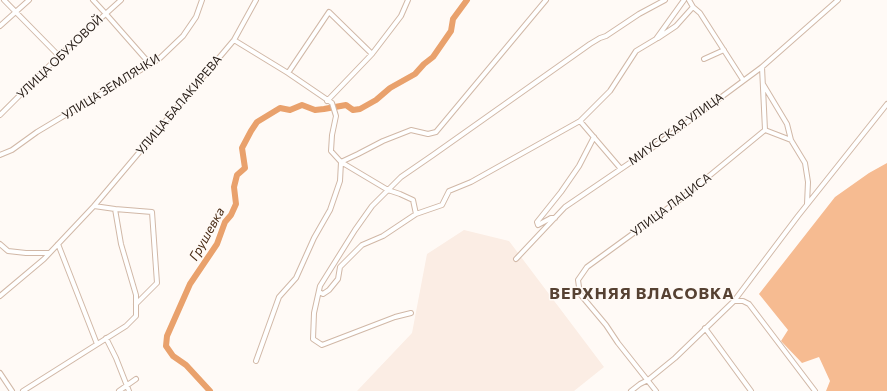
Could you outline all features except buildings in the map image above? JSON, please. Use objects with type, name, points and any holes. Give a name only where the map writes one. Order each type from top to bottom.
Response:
[{"type":"street","points":[[4,0],[59,56]]},
{"type":"street","points":[[0,26],[29,0]]},
{"type":"street","points":[[93,0],[150,64]]},
{"type":"street","name":"УЛИЦА ОБУХОВОЙ","points":[[0,115],[59,56],[121,0]]},
{"type":"street","name":"УЛИЦА ЗЕМЛЯЧКИ","points":[[0,155],[12,150],[37,132],[159,58],[183,36],[196,17],[202,0]]},
{"type":"street","name":"УЛИЦА БАЛАКИРЕВА","points":[[0,296],[49,253],[94,206],[234,40],[256,0]]},
{"type":"street","points":[[326,101],[372,54],[401,16],[408,0]]},
{"type":"street","points":[[341,162],[383,141],[411,130],[428,134],[436,132],[546,0]]},
{"type":"street","points":[[411,313],[395,317],[322,345],[314,339],[314,313],[320,286],[372,206],[401,177],[590,44],[665,0]]},
{"type":"street","points":[[656,39],[684,0]]},
{"type":"street","points":[[689,0],[693,7],[700,13],[743,80]]},
{"type":"street","name":"МИУССКАЯ УЛИЦА","points":[[516,259],[566,207],[662,142],[762,67],[838,0]]},
{"type":"street","points":[[319,292],[323,294],[329,290],[338,279],[340,267],[362,245],[383,236],[416,214],[442,205],[449,191],[471,182],[580,121],[610,91],[636,51],[676,26],[693,7]]},
{"type":"street","points":[[288,73],[328,12],[372,54]]},
{"type":"street","points":[[234,40],[317,92],[326,101],[332,103],[336,116],[332,135],[331,151],[341,162],[388,190],[413,200],[416,214]]},
{"type":"street","points":[[704,60],[724,50]]},
{"type":"street","points":[[762,67],[765,130],[791,140]]},
{"type":"street","points":[[763,83],[787,124],[791,140],[805,163],[808,182],[807,205]]},
{"type":"street","points":[[631,391],[648,380],[675,358],[734,301],[807,205],[887,104]]},
{"type":"street","points":[[580,121],[621,169]]},
{"type":"street","name":"УЛИЦА ЛАЦИСА","points":[[648,380],[580,294],[578,280],[587,267],[686,195],[765,130]]},
{"type":"street","points":[[555,218],[551,218],[538,225],[537,222],[562,192],[579,166],[594,137]]},
{"type":"street","points":[[256,361],[279,297],[296,278],[314,238],[330,210],[340,181],[341,162]]},
{"type":"street","points":[[94,206],[152,212],[157,283],[136,304]]},
{"type":"street","points":[[23,391],[126,326],[136,316],[136,294],[121,244],[115,209]]},
{"type":"street","points":[[0,244],[8,251],[49,253]]},
{"type":"street","points":[[58,244],[97,344]]},
{"type":"street","points":[[734,301],[743,301],[749,304],[815,391]]},
{"type":"street","points":[[705,328],[751,391]]},
{"type":"street","points":[[106,338],[116,358],[129,391]]},
{"type":"street","points":[[0,373],[12,391]]},
{"type":"street","points":[[119,391],[136,378]]},
{"type":"street","points":[[648,380],[656,391]]},
{"type":"shaded area","points":[[887,163],[887,391],[826,391],[830,381],[819,357],[802,363],[781,341],[788,330],[759,294],[835,197],[869,173]]},
{"type":"shaded area","points":[[464,230],[509,241],[604,367],[574,391],[357,391],[412,333],[427,254]]},
{"type":"waterway","name":"Грушевка","points":[[210,391],[186,365],[173,356],[166,346],[167,336],[190,284],[217,244],[225,222],[231,215],[236,204],[234,187],[237,175],[245,168],[242,148],[251,131],[257,122],[280,108],[290,110],[302,105],[315,110],[346,105],[353,110],[360,109],[376,100],[390,88],[415,74],[433,57],[451,31],[453,19],[467,0]]},
{"type":"district","name":"ВЕРХНЯЯ ВЛАСОВКА","points":[[642,294]]}]
